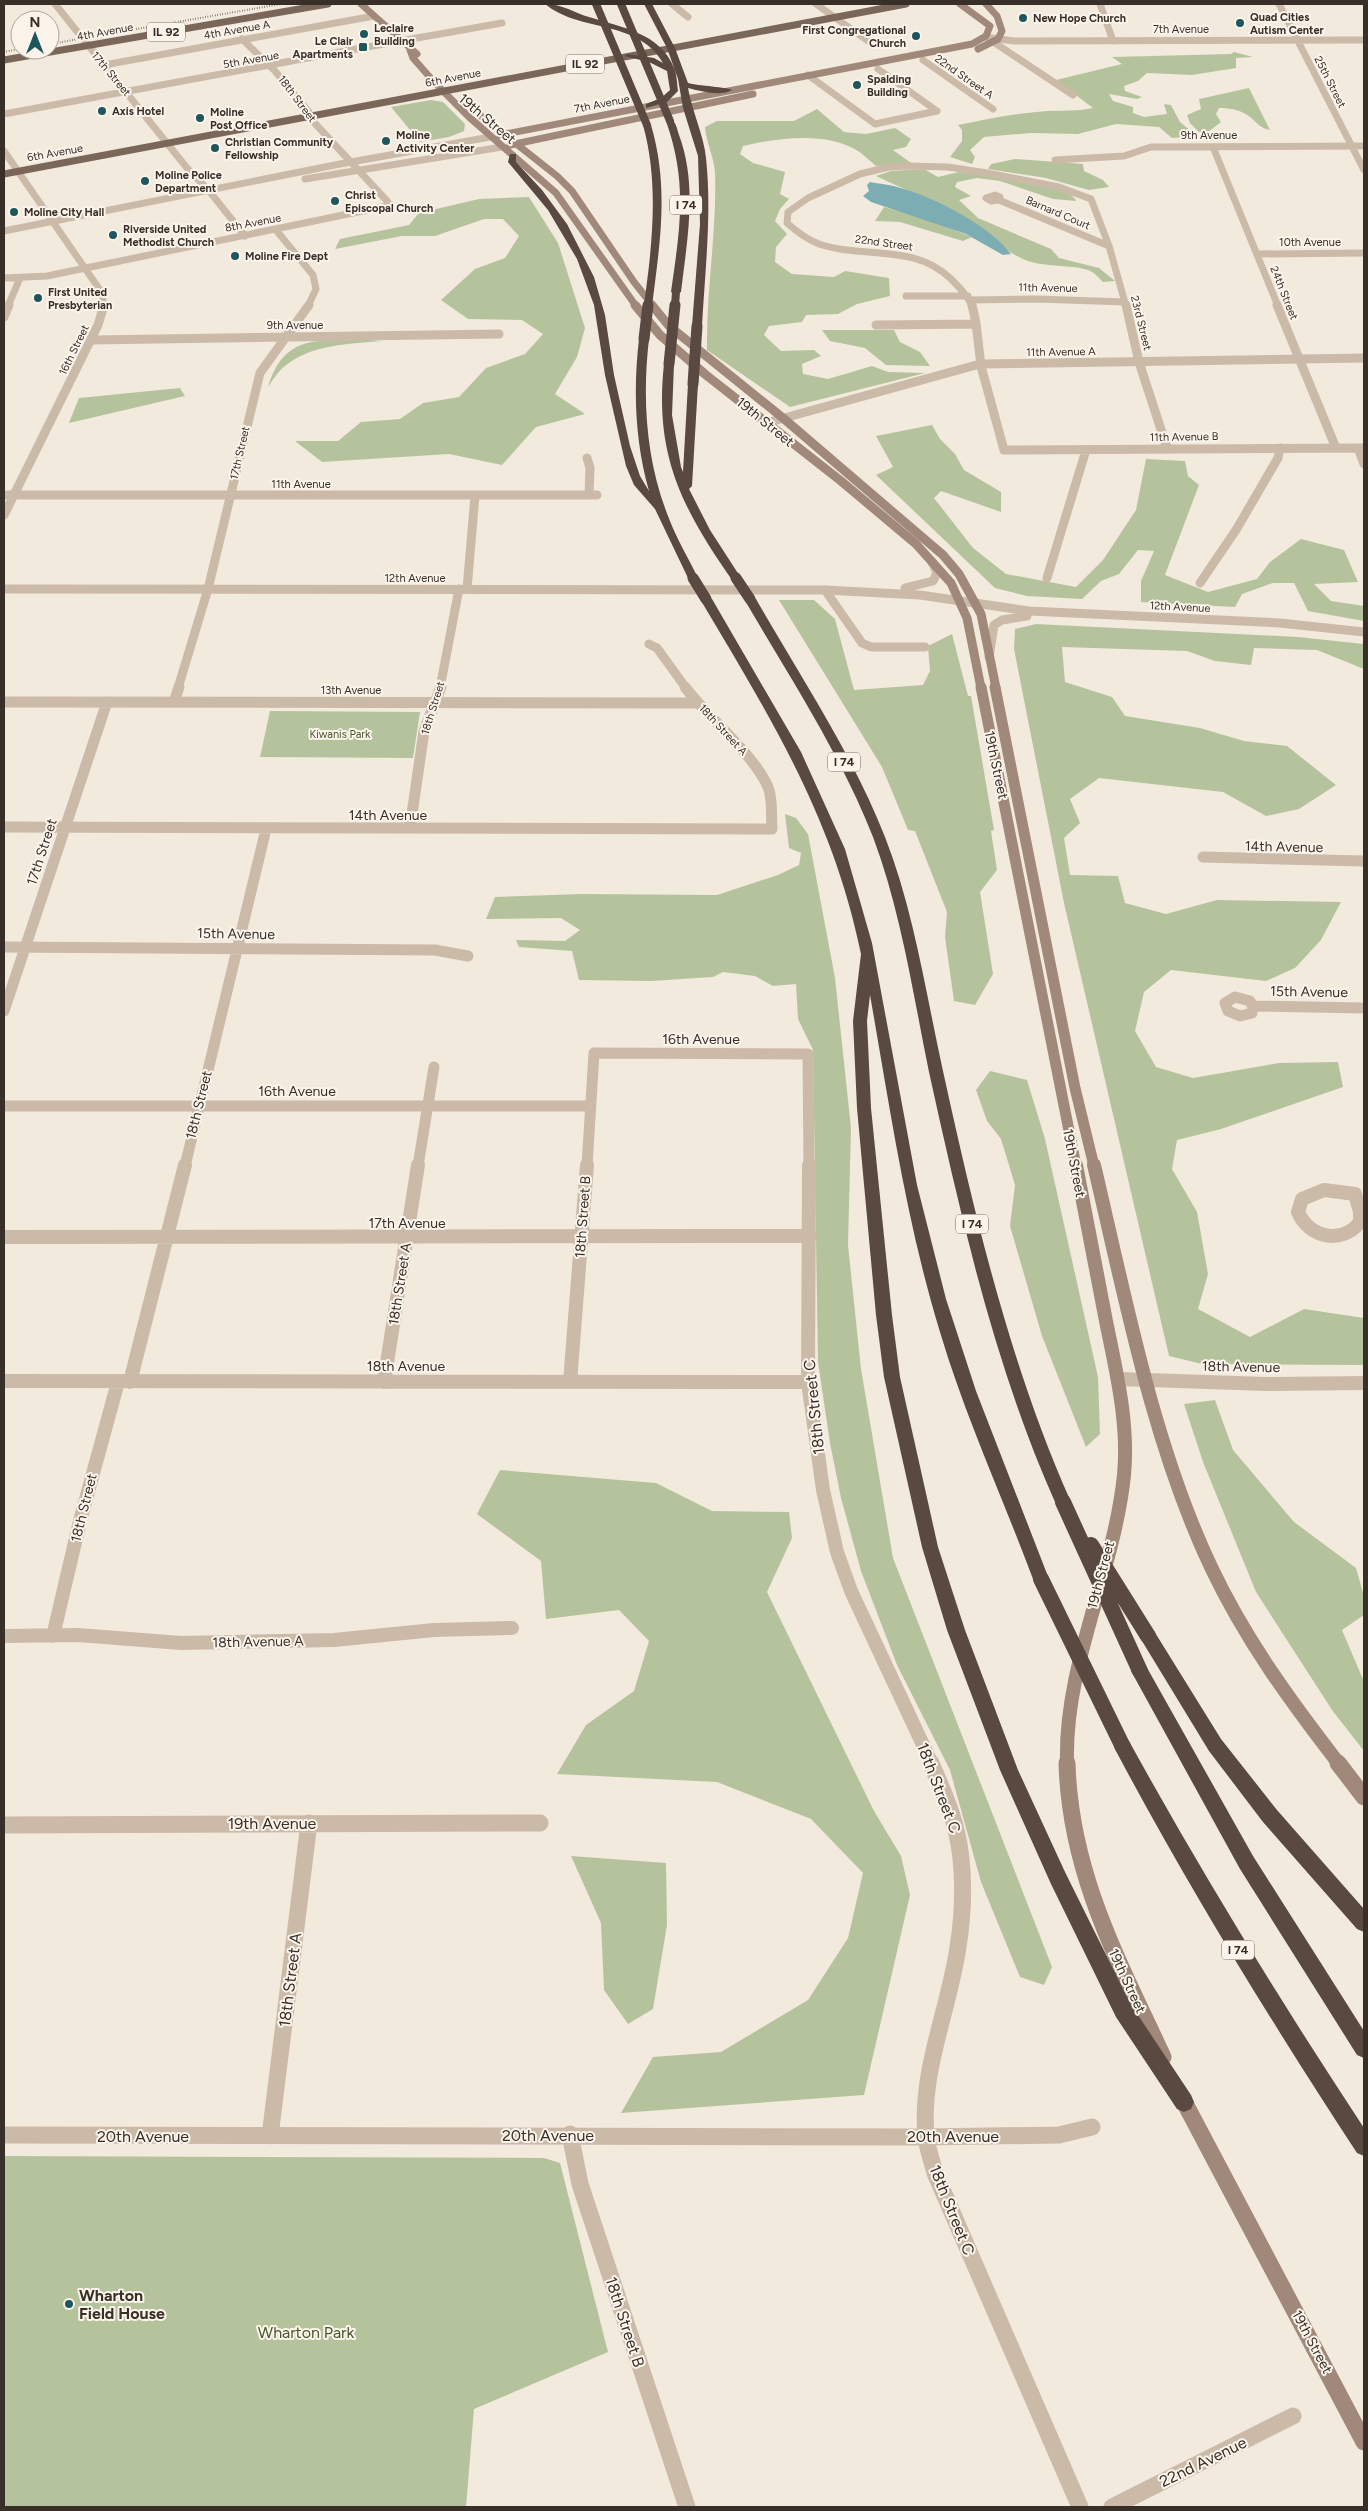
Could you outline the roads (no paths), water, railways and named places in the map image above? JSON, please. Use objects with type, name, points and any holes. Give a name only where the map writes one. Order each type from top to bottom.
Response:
[{"type":"highway","points":[[549,4],[577,17],[641,36],[661,50],[669,69],[674,92],[664,100],[649,106]]},
{"type":"highway","name":"I 74","points":[[596,4],[647,125],[654,146],[659,185],[658,221],[640,373],[639,403],[646,453],[660,508],[693,578],[798,758],[840,850],[868,954],[912,1191],[932,1273],[957,1362],[1041,1579],[1085,1672],[1167,1829],[1219,1919],[1364,2146]]},
{"type":"highway","name":"I 74","points":[[621,4],[681,146],[686,181],[686,216],[666,385],[667,415],[672,446],[687,498],[708,536],[750,599],[847,767],[879,837],[898,896],[959,1176],[1010,1362],[1036,1438],[1063,1502],[1140,1671],[1189,1764],[1244,1859],[1324,1988],[1364,2048]]},
{"type":"highway","points":[[648,4],[671,48],[682,79],[687,99],[687,108],[702,156],[704,189],[702,263],[687,498]]},
{"type":"highway","points":[[628,56],[651,60],[669,69]]},
{"type":"highway","points":[[682,79],[685,85],[694,88],[728,90]]},
{"type":"highway","points":[[513,156],[512,162],[552,207],[588,272],[600,312],[609,374],[616,396],[623,438],[640,486],[660,508]]},
{"type":"highway","points":[[868,954],[860,1021],[864,1108],[883,1306],[892,1377],[930,1547],[956,1630],[1009,1770],[1046,1851],[1122,2010],[1184,2102]]},
{"type":"highway","points":[[1063,1502],[1215,1745],[1270,1816],[1364,1922]]},
{"type":"main road","name":"4th Avenue","points":[[4,60],[328,4]]},
{"type":"main road","name":"19th Street","points":[[362,4],[410,50],[418,54],[488,123],[517,144],[572,191],[634,282],[669,326],[783,418],[943,554],[959,574],[981,614],[1075,1088],[1146,1381],[1179,1487],[1223,1592],[1253,1645],[1288,1698],[1364,1797]]},
{"type":"main road","name":"6th Avenue","points":[[4,174],[906,4]]},
{"type":"main road","points":[[960,4],[983,18],[990,26],[990,31],[985,38]]},
{"type":"main road","points":[[976,4],[1001,22]]},
{"type":"main road","points":[[986,4],[1001,22],[1002,32],[996,41]]},
{"type":"main road","name":"7th Avenue","points":[[490,137],[961,47],[985,38]]},
{"type":"main road","name":"7th Avenue","points":[[502,147],[978,49],[996,41]]},
{"type":"main road","name":"19th Street","points":[[410,50],[413,58],[443,91],[490,137],[556,192],[642,314],[660,335],[916,544],[951,583],[967,618],[1118,1379],[1124,1425],[1122,1494],[1097,1597],[1088,1622],[1067,1732],[1069,1795],[1076,1833],[1101,1924],[1184,2102],[1364,2442]]},
{"type":"main road","points":[[488,123],[524,126],[576,120]]},
{"type":"street","name":"17th Street","points":[[55,4],[245,236]]},
{"type":"street","points":[[672,4],[688,17]]},
{"type":"street","points":[[816,4],[868,41]]},
{"type":"street","points":[[1100,4],[1113,41]]},
{"type":"street","name":"25th Street","points":[[1279,4],[1364,170]]},
{"type":"street","name":"4th Avenue A","points":[[104,65],[374,16]]},
{"type":"street","name":"5th Avenue","points":[[4,114],[502,23]]},
{"type":"street","points":[[985,38],[996,41],[1073,96]]},
{"type":"street","name":"18th Street","points":[[242,40],[309,112],[309,117],[388,205]]},
{"type":"street","name":"7th Avenue","points":[[996,41],[1364,40]]},
{"type":"street","name":"22nd Street A","points":[[923,60],[993,109]]},
{"type":"street","points":[[808,75],[875,124],[937,111],[878,69]]},
{"type":"street","name":"7th Avenue","points":[[210,192],[235,184],[490,137]]},
{"type":"street","name":"9th Avenue","points":[[1055,160],[1124,156],[1151,147],[1364,146]]},
{"type":"street","name":"7th Avenue","points":[[4,231],[210,192],[359,171],[502,147]]},
{"type":"street","name":"24th Street","points":[[1213,147],[1336,448]]},
{"type":"street","name":"16th Street","points":[[4,151],[51,222],[102,293],[105,303],[92,340],[41,436],[4,515]]},
{"type":"street","name":"22nd Street","points":[[969,298],[940,268],[923,261],[896,255],[842,248],[818,242],[799,234],[787,223],[788,212],[808,198],[861,174],[905,167],[945,167],[1002,176],[1060,188],[1086,196],[1094,203]]},
{"type":"street","name":"Barnard Court","points":[[999,200],[1109,246]]},
{"type":"street","name":"23rd Street","points":[[1094,203],[1125,302],[1139,362],[1167,448]]},
{"type":"street","name":"8th Avenue","points":[[6,278],[46,276],[85,269],[388,205]]},
{"type":"street","name":"17th Street","points":[[174,702],[208,589],[260,373],[306,311],[314,296],[316,284],[313,275],[276,230]]},
{"type":"street","name":"10th Avenue","points":[[1257,254],[1364,253]]},
{"type":"street","points":[[4,317],[20,278]]},
{"type":"street","name":"11th Avenue","points":[[906,296],[1125,302]]},
{"type":"street","points":[[969,298],[976,324],[980,364]]},
{"type":"street","points":[[876,325],[976,324]]},
{"type":"street","name":"9th Avenue","points":[[92,340],[499,334]]},
{"type":"street","name":"11th Avenue A","points":[[766,423],[980,364],[1364,358]]},
{"type":"street","name":"11th Avenue B","points":[[980,364],[1004,450],[1361,448]]},
{"type":"street","points":[[1200,583],[1236,530],[1278,458],[1280,448]]},
{"type":"street","points":[[1361,448],[1364,464]]},
{"type":"street","points":[[1047,578],[1086,450]]},
{"type":"street","name":"11th Avenue","points":[[4,495],[593,495],[590,468],[586,458]]},
{"type":"street","name":"18th Street","points":[[410,828],[424,730],[439,695],[463,589],[475,496]]},
{"type":"street","points":[[905,588],[933,581],[937,573],[932,562]]},
{"type":"street","name":"12th Avenue","points":[[825,590],[905,588],[995,606],[1050,613],[1280,623],[1364,632]]},
{"type":"street","name":"12th Avenue","points":[[4,589],[825,590],[958,598]]},
{"type":"street","points":[[825,590],[862,643],[871,647],[925,647]]},
{"type":"street","points":[[989,657],[992,630],[998,622],[1019,616],[1050,613]]},
{"type":"street","name":"18th Street A","points":[[648,644],[657,648],[698,702],[735,742],[763,778],[769,788],[772,829]]},
{"type":"street","name":"13th Avenue","points":[[4,702],[698,702]]},
{"type":"street","name":"17th Street","points":[[4,1011],[107,702]]},
{"type":"street","name":"14th Avenue","points":[[4,828],[772,829]]},
{"type":"street","name":"18th Street","points":[[53,1636],[80,1521],[124,1382],[166,1237],[200,1106],[266,829]]},
{"type":"street","name":"14th Avenue","points":[[1202,857],[1364,861]]},
{"type":"street","name":"15th Avenue","points":[[4,947],[436,950],[468,956]]},
{"type":"street","name":"15th Avenue","points":[[1253,1006],[1364,1008]]},
{"type":"street","name":"16th Avenue","points":[[594,1053],[808,1054]]},
{"type":"street","name":"18th Street B","points":[[570,1382],[583,1238],[594,1053]]},
{"type":"street","name":"18th Street C","points":[[808,1054],[810,1236],[808,1382],[823,1490],[837,1552],[871,1636],[930,1759],[956,1828],[961,1851],[961,1920],[958,1948],[931,2061],[926,2099],[926,2137],[935,2173],[1080,2507]]},
{"type":"street","name":"18th Street A","points":[[384,1382],[434,1067]]},
{"type":"street","name":"16th Avenue","points":[[4,1106],[591,1106]]},
{"type":"street","points":[[1330,1190],[1360,1192],[1360,1222],[1351,1233],[1338,1237],[1323,1236],[1304,1224],[1298,1212],[1302,1199],[1316,1192],[1330,1190]]},
{"type":"street","name":"17th Avenue","points":[[4,1237],[583,1238],[810,1236]]},
{"type":"street","name":"18th Avenue","points":[[1118,1379],[1266,1384],[1364,1383]]},
{"type":"street","name":"18th Avenue","points":[[4,1381],[808,1382]]},
{"type":"street","name":"18th Avenue A","points":[[4,1636],[78,1635],[181,1643],[334,1640],[434,1630],[512,1628]]},
{"type":"street","name":"19th Avenue","points":[[4,1825],[540,1822]]},
{"type":"street","name":"18th Street A","points":[[270,2136],[309,1823]]},
{"type":"street","name":"20th Avenue","points":[[4,2135],[570,2134],[926,2137],[1059,2135],[1092,2127]]},
{"type":"street","name":"18th Street B","points":[[570,2134],[580,2184],[687,2507]]},
{"type":"street","name":"22nd Avenue","points":[[1112,2507],[1293,2416]]},
{"type":"water","points":[[870,182],[900,188],[932,199],[990,233],[1011,254],[1003,255],[966,234],[871,202],[863,196],[869,191],[867,185]]},
{"type":"railway","points":[[60,42],[281,4]]},
{"type":"railway","points":[[4,52],[10,51]]},
{"type":"place","name":"New Hope Church","points":[[1023,18]]},
{"type":"place","name":"Quad Cities Autism Center","points":[[1240,23]]},
{"type":"place","name":"Leclaire Building","points":[[364,34]]},
{"type":"place","name":"First Congregational Church","points":[[916,36]]},
{"type":"place","name":"Le Clair Apartments","points":[[363,47]]},
{"type":"place","name":"Spalding Building","points":[[857,85]]},
{"type":"place","name":"Axis Hotel","points":[[102,111]]},
{"type":"place","name":"Moline Post Office","points":[[200,118]]},
{"type":"place","name":"Moline Activity Center","points":[[386,141]]},
{"type":"place","name":"Christian Community Fellowship","points":[[215,148]]},
{"type":"place","name":"Moline Police Department","points":[[145,181]]},
{"type":"place","name":"Christ Episcopal Church","points":[[335,201]]},
{"type":"place","name":"Moline City Hall","points":[[14,212]]},
{"type":"place","name":"Riverside United Methodist Church","points":[[113,235]]},
{"type":"place","name":"Moline Fire Dept","points":[[235,256]]},
{"type":"place","name":"First United Presbyterian","points":[[38,298]]},
{"type":"place","name":"Wharton Field House","points":[[69,2304]]},
{"type":"park label","name":"Kiwanis Park","points":[[340,734]]},
{"type":"park label","name":"Wharton Park","points":[[306,2332]]}]
